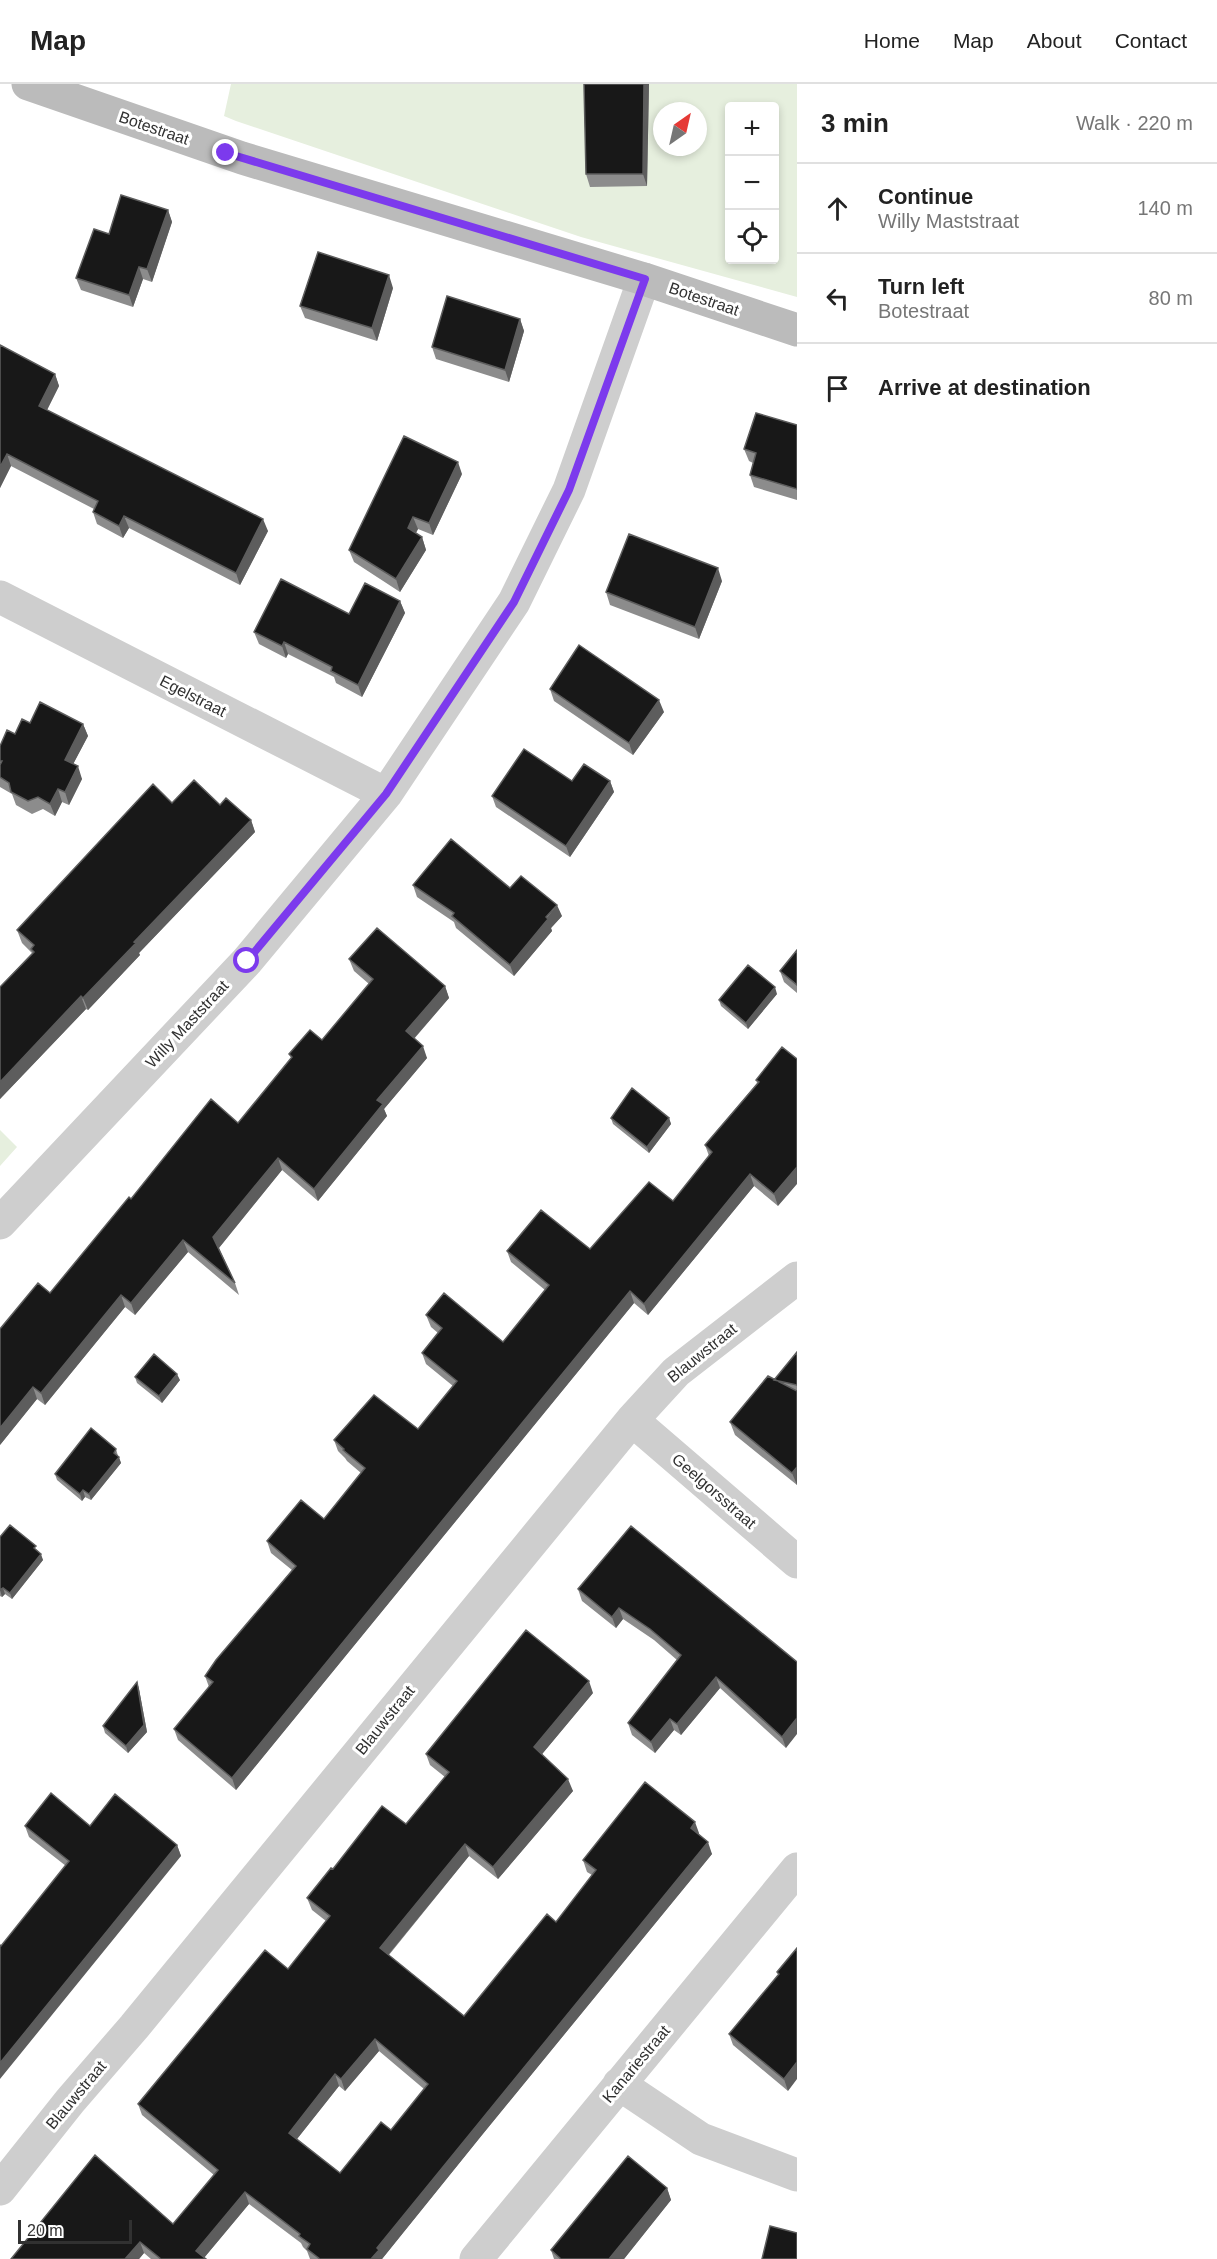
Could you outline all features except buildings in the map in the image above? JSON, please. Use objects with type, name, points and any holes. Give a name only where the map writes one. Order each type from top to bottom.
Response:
[{"type":"street","name":"Botestraat","points":[[28,84],[242,158],[645,279],[797,330]]},
{"type":"street","name":"Willy Maststraat","points":[[0,1223],[247,961],[386,794],[514,602],[569,490],[645,279]]},
{"type":"street","name":"Egelstraat","points":[[0,597],[386,794]]},
{"type":"street","name":"Blauwstraat","points":[[0,2189],[632,1420],[676,1372],[797,1278]]},
{"type":"street","name":"Geelgorsstraat","points":[[632,1420],[797,1562]]},
{"type":"street","name":"Kanariestraat","points":[[476,2259],[797,1869]]},
{"type":"street","points":[[619,2084],[701,2139],[797,2175]]},
{"type":"green space","points":[[231,84],[797,84],[797,297],[581,237],[224,116]]},
{"type":"green space","points":[[0,1130],[17,1147],[0,1166]]},
{"type":"route","points":[[226,153],[645,279],[569,490],[514,602],[386,794],[247,961]]}]
